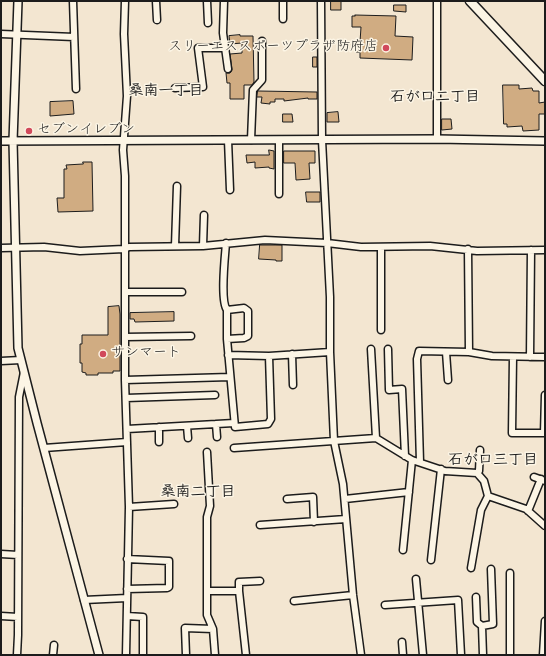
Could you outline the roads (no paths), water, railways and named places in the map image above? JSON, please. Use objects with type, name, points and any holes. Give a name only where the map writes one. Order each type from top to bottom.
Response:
[{"type":"main road","points":[[470,1],[545,81]]},
{"type":"street","points":[[18,1],[13,141],[17,330],[24,372],[99,655]]},
{"type":"street","points":[[73,1],[76,89]]},
{"type":"street","points":[[125,1],[124,34],[127,96],[124,141],[125,380],[130,507],[127,559],[128,616],[126,655]]},
{"type":"street","points":[[156,1],[157,20]]},
{"type":"street","points":[[207,1],[208,23]]},
{"type":"street","points":[[224,1],[223,33],[228,69]]},
{"type":"street","points":[[283,1],[283,19]]},
{"type":"street","points":[[321,1],[322,140],[328,243],[330,352],[334,441],[343,484],[353,595],[361,655]]},
{"type":"street","points":[[437,1],[438,139]]},
{"type":"street","points":[[1,34],[17,33],[74,37]]},
{"type":"street","points":[[251,140],[254,90],[262,80],[262,41]]},
{"type":"street","points":[[175,88],[203,87],[198,48],[225,48]]},
{"type":"street","points":[[1,141],[438,139],[545,141]]},
{"type":"street","points":[[228,140],[230,190]]},
{"type":"street","points":[[279,140],[279,194]]},
{"type":"street","points":[[175,246],[177,186]]},
{"type":"street","points":[[203,246],[204,215]]},
{"type":"street","points":[[1,248],[44,247],[80,251],[129,247],[203,246],[265,240],[328,243],[381,248],[430,246],[477,251],[545,250]]},
{"type":"street","points":[[226,243],[223,290],[224,306],[226,310],[226,339],[235,427],[268,424],[271,419],[269,356]]},
{"type":"street","points":[[381,248],[381,330]]},
{"type":"street","points":[[468,249],[469,352]]},
{"type":"street","points":[[530,357],[531,250]]},
{"type":"street","points":[[125,292],[182,292]]},
{"type":"street","points":[[226,310],[244,308],[248,311],[248,336],[244,338],[226,339]]},
{"type":"street","points":[[125,337],[191,336]]},
{"type":"street","points":[[371,349],[376,438]]},
{"type":"street","points":[[388,350],[388,390],[402,389],[405,456]]},
{"type":"street","points":[[420,462],[417,359],[419,351],[469,352],[492,356],[513,357],[545,357]]},
{"type":"street","points":[[228,355],[269,356],[330,352]]},
{"type":"street","points":[[446,352],[448,380]]},
{"type":"street","points":[[292,354],[293,385]]},
{"type":"street","points":[[513,357],[512,434],[544,433],[545,395]]},
{"type":"street","points":[[1,361],[21,360]]},
{"type":"street","points":[[17,655],[19,397],[24,372]]},
{"type":"street","points":[[125,380],[230,377]]},
{"type":"street","points":[[126,398],[215,395]]},
{"type":"street","points":[[127,429],[234,423]]},
{"type":"street","points":[[216,424],[217,437]]},
{"type":"street","points":[[187,426],[188,438]]},
{"type":"street","points":[[159,427],[159,442]]},
{"type":"street","points":[[234,448],[376,438],[412,460],[441,470],[477,473],[484,481],[488,496],[481,510],[471,568]]},
{"type":"street","points":[[44,448],[127,442]]},
{"type":"street","points":[[477,473],[479,471],[480,450]]},
{"type":"street","points":[[207,452],[210,506],[207,517],[207,615],[213,629],[216,655]]},
{"type":"street","points":[[403,550],[412,460]]},
{"type":"street","points":[[431,560],[441,470]]},
{"type":"street","points":[[528,511],[540,479]]},
{"type":"street","points":[[344,499],[409,492]]},
{"type":"street","points":[[488,496],[526,509],[545,526]]},
{"type":"street","points":[[287,499],[313,497],[314,522]]},
{"type":"street","points":[[130,507],[174,504]]},
{"type":"street","points":[[260,525],[346,520]]},
{"type":"street","points":[[1,554],[18,555]]},
{"type":"street","points":[[127,559],[169,561],[169,587],[128,589]]},
{"type":"street","points":[[476,597],[477,622],[482,626],[493,624],[490,569]]},
{"type":"street","points":[[510,573],[510,655]]},
{"type":"street","points":[[416,579],[423,655]]},
{"type":"street","points":[[246,655],[239,582],[260,581]]},
{"type":"street","points":[[207,591],[239,591]]},
{"type":"street","points":[[294,601],[353,595]]},
{"type":"street","points":[[84,600],[128,598]]},
{"type":"street","points":[[385,605],[419,604],[458,600],[461,655]]},
{"type":"street","points":[[1,616],[18,617]]},
{"type":"street","points":[[128,616],[142,616],[143,655]]},
{"type":"street","points":[[543,655],[545,621]]},
{"type":"street","points":[[482,626],[483,655]]},
{"type":"street","points":[[186,655],[185,628],[213,629]]},
{"type":"street","points":[[402,642],[403,655]]},
{"type":"street","points":[[53,655],[54,645]]},
{"type":"place","name":"スリーエススポーツプラザ防府店","points":[[386,48]]},
{"type":"place","name":"セブンイレブン","points":[[29,131]]},
{"type":"place","name":"サンマート","points":[[103,354]]},
{"type":"district","name":"桑南一丁目","points":[[166,93]]},
{"type":"district","name":"石が口二丁目","points":[[435,99]]},
{"type":"district","name":"石が口三丁目","points":[[493,462]]},
{"type":"district","name":"桑南二丁目","points":[[198,494]]}]
